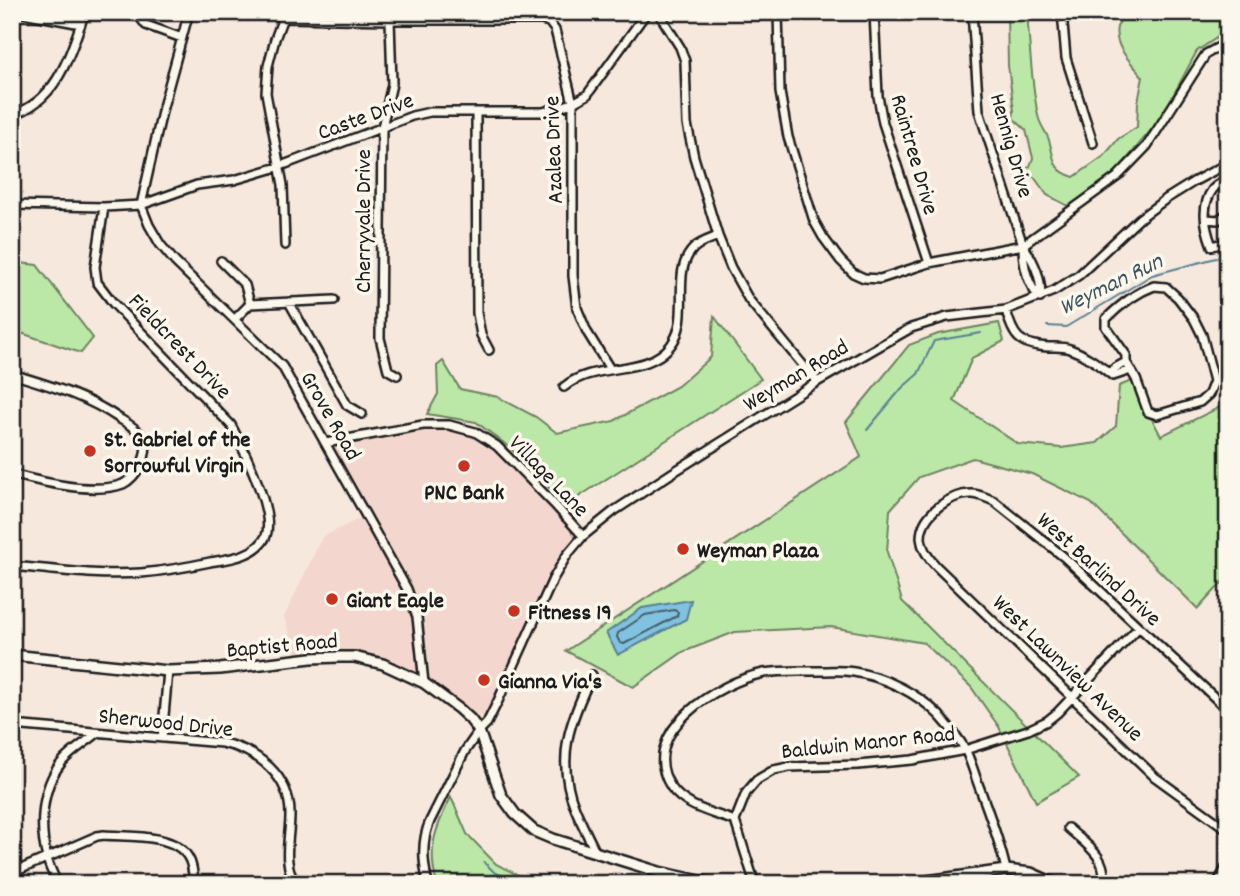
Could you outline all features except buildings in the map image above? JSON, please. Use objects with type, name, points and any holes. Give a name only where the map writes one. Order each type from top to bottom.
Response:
[{"type":"main road","name":"Baptist Road","points":[[12,655],[168,670],[220,669],[311,658],[354,657],[383,664],[424,683],[470,719],[479,731],[501,795],[515,814],[534,831],[659,872],[714,884]]},
{"type":"main road","points":[[905,884],[1006,870],[1031,873],[1056,884]]},
{"type":"street","points":[[18,12],[81,24]]},
{"type":"street","points":[[12,115],[27,109],[55,85],[85,12]]},
{"type":"street","points":[[136,12],[146,25],[182,37]]},
{"type":"street","points":[[138,205],[189,12]]},
{"type":"street","name":"Caste Drive","points":[[12,205],[138,205],[197,185],[234,180],[278,167],[411,116],[430,112],[543,112],[573,103],[587,94],[649,12]]},
{"type":"street","points":[[658,12],[680,47],[685,61],[687,124],[694,157],[718,236],[731,268],[749,300],[817,382]]},
{"type":"street","points":[[778,12],[780,92],[788,137],[814,221],[840,260],[853,273],[864,278],[880,279],[929,263],[1023,245],[1117,177],[1147,146],[1206,54],[1228,42]]},
{"type":"street","name":"Raintree Drive","points":[[874,12],[878,96],[883,123],[929,263]]},
{"type":"street","name":"Hennig Drive","points":[[972,12],[979,111],[1023,245],[1023,261],[1032,289],[1040,298]]},
{"type":"street","points":[[1064,12],[1066,58],[1093,143]]},
{"type":"street","points":[[284,15],[268,65],[266,93],[284,199],[285,246]]},
{"type":"street","name":"Azalea Drive","points":[[284,15],[390,20],[549,22],[555,30],[573,103],[573,276],[577,308],[587,332],[610,369]]},
{"type":"street","name":"Cherryvale Drive","points":[[390,20],[392,84],[382,127],[380,338],[388,370],[397,375]]},
{"type":"street","points":[[476,113],[477,313],[481,335],[489,350]]},
{"type":"street","name":"Weyman Road","points":[[428,884],[423,861],[425,832],[461,759],[487,723],[553,579],[567,555],[583,536],[614,511],[671,473],[817,382],[911,328],[947,317],[1006,310],[1040,298],[1079,275],[1140,218],[1166,199],[1228,163]]},
{"type":"street","points":[[1228,178],[1214,188],[1206,205],[1206,229],[1212,246],[1228,242]]},
{"type":"street","name":"Grove Road","points":[[138,205],[154,234],[175,262],[282,366],[407,589],[416,617],[424,683]]},
{"type":"street","name":"Fieldcrest Drive","points":[[12,566],[76,573],[138,573],[178,569],[248,553],[258,547],[265,537],[268,525],[267,510],[242,445],[231,425],[113,303],[97,282],[95,267],[104,207]]},
{"type":"street","points":[[1206,219],[1217,220],[1228,213]]},
{"type":"street","points":[[564,387],[574,378],[651,361],[670,347],[678,334],[682,319],[683,271],[687,257],[696,246],[718,236]]},
{"type":"street","points":[[221,261],[245,285],[250,304]]},
{"type":"street","points":[[1154,286],[1166,286],[1194,319],[1202,335],[1214,381],[1209,394],[1200,402],[1157,415],[1148,412],[1136,379],[1128,366],[1126,355],[1106,327],[1106,319],[1141,291],[1154,286]]},
{"type":"street","points":[[235,319],[250,304],[334,300]]},
{"type":"street","points":[[289,302],[347,405],[362,414]]},
{"type":"street","points":[[1006,310],[1012,330],[1023,342],[1045,347],[1067,347],[1089,357],[1113,376],[1128,366]]},
{"type":"street","points":[[12,374],[88,399],[139,432],[146,448],[138,470],[121,484],[67,486],[12,474]]},
{"type":"street","name":"Village Lane","points":[[326,443],[423,425],[449,425],[475,432],[497,446],[583,536]]},
{"type":"street","name":"West Barlind Drive","points":[[933,512],[960,495],[984,496],[994,501],[1064,556],[1138,628],[1228,709]]},
{"type":"street","name":"West Lawnview Avenue","points":[[933,512],[922,530],[921,539],[929,558],[1155,776],[1228,830]]},
{"type":"street","name":"Baldwin Manor Road","points":[[735,821],[746,793],[757,779],[774,770],[912,760],[965,750],[1038,725],[1057,713],[1138,628]]},
{"type":"street","points":[[162,737],[168,670]]},
{"type":"street","points":[[755,884],[735,821],[691,804],[671,788],[662,766],[663,748],[670,733],[688,713],[716,692],[754,676],[793,670],[852,672],[873,676],[906,691],[933,709],[965,750],[1001,846],[1006,870]]},
{"type":"street","points":[[592,675],[570,725],[566,775],[575,809],[596,853]]},
{"type":"street","name":"Sherwood Drive","points":[[12,725],[234,745],[256,754],[283,785],[288,800],[288,866],[290,875],[297,884]]},
{"type":"street","points":[[57,884],[47,857],[43,827],[46,794],[60,764],[97,733]]},
{"type":"street","points":[[1068,828],[1100,859],[1105,873],[1103,884]]},
{"type":"street","points":[[12,873],[97,836],[160,839],[178,845],[185,852],[192,867],[194,884]]},
{"type":"street","points":[[1217,884],[1228,864]]},
{"type":"shaded area","points":[[447,427],[472,435],[496,449],[577,537],[542,596],[489,712],[479,717],[434,682],[410,669],[361,652],[329,649],[296,653],[284,617],[322,537],[370,513],[335,450],[338,444],[426,428]]},
{"type":"green space","points":[[1007,12],[1027,12],[1032,77],[1039,118],[1058,167],[1074,177],[1104,156],[1118,139],[1137,127],[1143,77],[1124,54],[1117,34],[1117,27],[1126,12],[1228,12],[1228,35],[1218,37],[1197,51],[1161,118],[1117,171],[1070,207],[1047,195],[1034,177],[1019,173],[1030,166],[1033,158],[1026,130],[1013,118]]},
{"type":"green space","points":[[12,262],[37,265],[93,338],[81,353],[12,330]]},
{"type":"green space","points":[[714,316],[761,379],[566,505],[509,447],[476,422],[427,414],[438,394],[437,366],[443,361],[460,389],[498,397],[536,417],[557,433],[614,421],[678,386],[711,357]]},
{"type":"green space","points":[[999,323],[1004,341],[972,358],[954,401],[1018,444],[1061,448],[1097,443],[1116,426],[1119,386],[1132,381],[1161,436],[1228,403],[1228,576],[1198,609],[1091,503],[1032,474],[973,458],[919,477],[890,510],[887,552],[902,601],[1079,777],[1036,802],[999,727],[971,687],[924,643],[831,627],[735,632],[683,652],[633,687],[566,651],[861,457],[846,422],[909,345],[938,334]]},
{"type":"green space","points":[[451,797],[467,834],[496,864],[542,884],[480,884],[478,881],[469,884],[437,884],[433,860],[434,839]]},
{"type":"water","points":[[691,600],[686,619],[618,655],[606,633],[642,608]]},
{"type":"waterway","name":"Weyman Run","points":[[1047,326],[1066,327],[1152,275],[1216,258],[1228,252]]},
{"type":"waterway","name":"Weyman Run","points":[[867,430],[902,388],[918,374],[934,341],[981,333]]},
{"type":"waterway","points":[[484,862],[495,873],[529,884]]},
{"type":"place","name":"St. Gabriel of the Sorrowful Virgin","points":[[90,451]]},
{"type":"place","name":"PNC Bank","points":[[464,466]]},
{"type":"place","name":"Weyman Plaza","points":[[683,549]]},
{"type":"place","name":"Giant Eagle","points":[[332,599]]},
{"type":"place","name":"Fitness 19","points":[[514,611]]},
{"type":"place","name":"Gianna Via's","points":[[484,680]]}]
